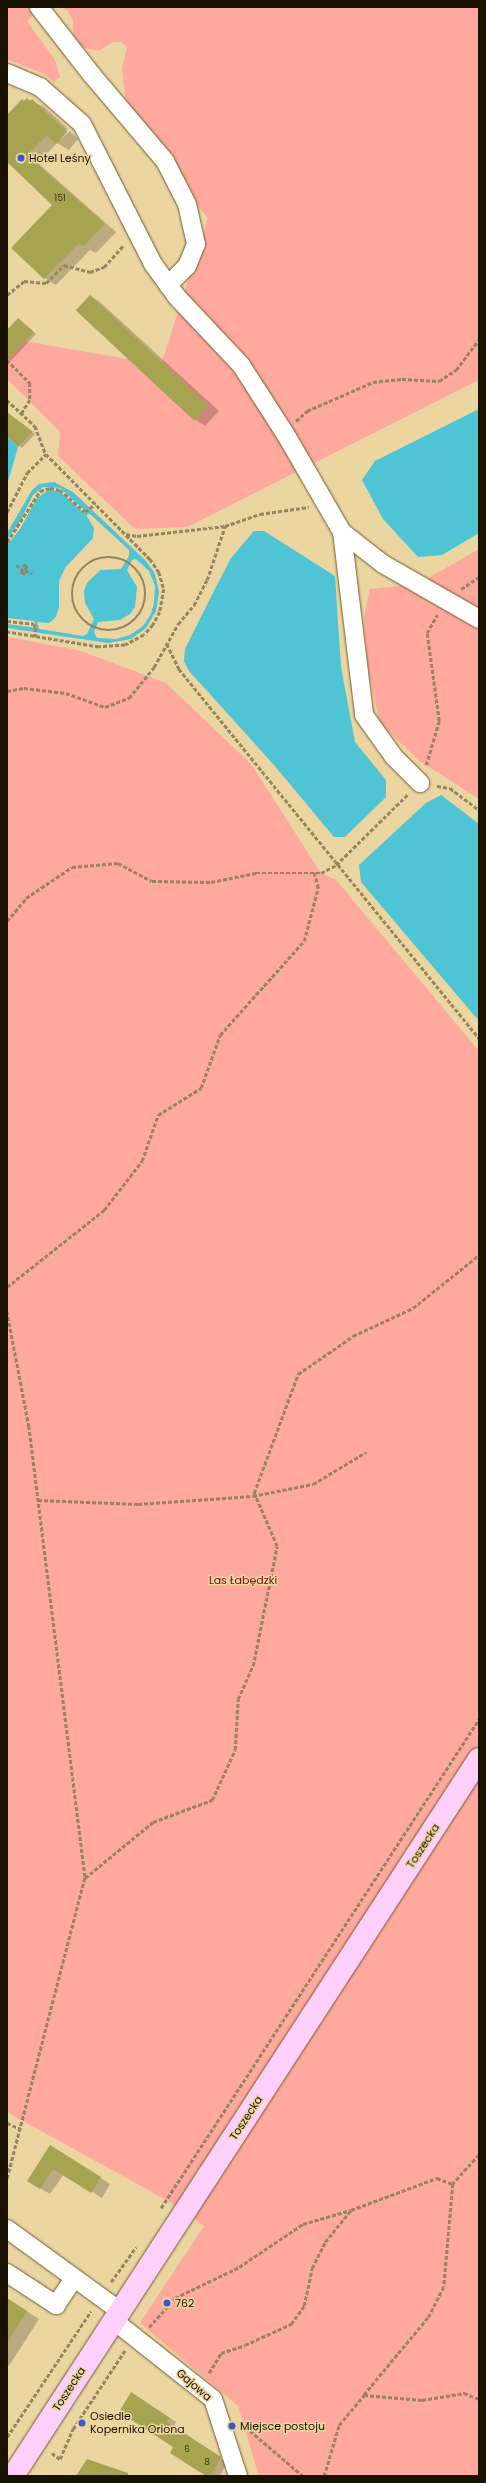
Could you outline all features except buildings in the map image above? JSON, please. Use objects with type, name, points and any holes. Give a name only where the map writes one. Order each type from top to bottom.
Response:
[{"type":"main road","name":"Toszecka","points":[[12,2471],[116,2316],[479,1759]]},
{"type":"street","points":[[39,7],[92,75],[165,161],[187,204],[196,244],[187,266],[168,285]]},
{"type":"street","points":[[7,72],[40,87],[82,124],[137,234],[168,285],[241,365],[286,435],[324,505],[342,532],[383,564],[479,619]]},
{"type":"street","points":[[342,532],[364,715],[394,757],[420,783]]},
{"type":"street","name":"Gajowa","points":[[7,2229],[101,2297],[135,2338],[213,2399],[238,2476]]},
{"type":"street","points":[[7,2274],[56,2305],[74,2278]]},
{"type":"path","points":[[7,295],[24,281],[46,283],[64,265],[90,272],[104,267],[128,239]]},
{"type":"path","points":[[286,435],[292,424],[307,411],[372,382],[439,381],[456,370],[479,339]]},
{"type":"path","points":[[7,360],[30,383],[30,400],[22,413]]},
{"type":"path","points":[[7,400],[35,426],[46,454],[150,559],[161,577],[164,601],[153,625],[134,642],[111,648],[7,632]]},
{"type":"path","points":[[7,512],[27,473],[46,454]]},
{"type":"path","points":[[7,542],[24,520],[35,496],[50,488],[60,490],[88,512],[95,504]]},
{"type":"path","points":[[125,534],[137,536],[225,526],[260,514],[324,505]]},
{"type":"path","points":[[7,691],[24,688],[66,693],[105,707],[129,698],[154,667],[207,580],[225,526]]},
{"type":"path","points":[[106,556],[117,557],[130,563],[137,570],[146,587],[144,607],[140,616],[124,628],[105,631],[95,628],[83,620],[73,602],[72,591],[79,571],[86,564],[106,556]]},
{"type":"path","points":[[16,565],[32,573]]},
{"type":"path","points":[[7,921],[26,898],[72,867],[118,863],[152,881],[211,882],[256,873],[321,873],[336,865],[420,783],[439,721],[427,633],[445,599],[479,577]]},
{"type":"path","points":[[7,621],[34,624],[36,628],[35,636]]},
{"type":"path","points":[[167,644],[179,670],[336,865],[479,1038]]},
{"type":"path","points":[[420,783],[450,788],[479,810]]},
{"type":"path","points":[[7,1287],[104,1210],[142,1161],[158,1115],[201,1088],[220,1035],[304,941],[318,888],[314,873]]},
{"type":"path","points":[[86,1878],[153,1822],[212,1800],[235,1750],[238,1699],[253,1666],[277,1546],[253,1496],[298,1374],[354,1336],[414,1308],[479,1256]]},
{"type":"path","points":[[7,1311],[29,1426],[86,1878],[7,2180]]},
{"type":"path","points":[[38,1500],[138,1504],[253,1496],[312,1484],[366,1452]]},
{"type":"path","points":[[160,2210],[479,1718]]},
{"type":"path","points":[[7,2123],[21,2129]]},
{"type":"path","points":[[324,2476],[339,2424],[428,2318],[444,2287],[454,2184],[479,2155]]},
{"type":"path","points":[[60,2458],[73,2429],[135,2338],[175,2298],[239,2267],[302,2224],[351,2210],[437,2178],[454,2184]]},
{"type":"path","points":[[191,2382],[210,2372],[221,2353],[244,2346],[291,2324],[304,2306],[312,2268],[325,2242],[351,2210]]},
{"type":"path","points":[[7,2437],[140,2241]]},
{"type":"path","points":[[364,2395],[422,2400],[464,2393],[479,2400]]},
{"type":"path","points":[[235,2418],[303,2476]]},
{"type":"green space","points":[[7,7],[54,7],[41,9],[27,21],[55,60],[60,77],[54,82],[44,74],[7,59]]},
{"type":"green space","points":[[62,7],[479,7],[479,380],[187,527],[135,529],[58,456],[60,432],[7,379],[7,338],[161,365],[208,218],[174,179],[126,103],[122,69],[127,47],[121,42],[113,42],[98,51],[81,47],[73,33],[73,20],[68,11]]},
{"type":"green space","points":[[479,549],[479,799],[418,760],[380,723],[368,670],[364,617],[370,589],[418,584]]},
{"type":"green space","name":"Las Łabędzki","points":[[7,637],[78,650],[166,683],[251,764],[321,873],[336,880],[479,1051],[479,2476],[259,2476],[238,2406],[140,2323],[204,2226],[170,2202],[12,2115],[7,2110]]},
{"type":"water","points":[[479,409],[479,533],[442,555],[418,557],[383,519],[362,480],[375,461]]},
{"type":"water","points":[[7,436],[18,447],[7,485]]},
{"type":"water","points":[[54,482],[73,492],[146,561],[155,574],[159,592],[156,611],[146,628],[131,639],[108,643],[7,628],[7,624],[37,628],[34,621],[7,618],[7,545],[20,529],[37,498],[49,490],[59,491],[84,513],[88,513],[60,488],[43,487],[33,495],[20,521],[7,539],[7,533],[32,490],[39,484]],"holes":[[[90,514],[129,550],[129,556],[121,569],[100,570],[87,583],[84,591],[85,603],[94,619],[87,634],[83,636],[39,629],[37,622],[49,623],[56,617],[59,607],[59,581],[65,568],[93,538],[94,528],[86,515]],[[136,559],[149,571],[155,586],[154,603],[151,614],[143,626],[130,635],[116,639],[97,638],[94,632],[98,622],[120,620],[130,614],[135,607],[137,587],[127,570],[132,560]]]},
{"type":"water","points":[[254,531],[264,531],[335,576],[341,667],[355,742],[386,780],[386,797],[345,837],[334,837],[274,765],[189,671],[184,661],[185,649],[231,558]]},
{"type":"water","points":[[441,795],[479,824],[479,1021],[361,882],[359,865],[426,803]]},
{"type":"place","name":"Hotel Leśny","points":[[21,158]]},
{"type":"place","name":"762","points":[[167,2303]]},
{"type":"place","name":"Osiedle Kopernika Oriona","points":[[82,2423]]},
{"type":"place","name":"Miejsce postoju","points":[[232,2426]]}]
